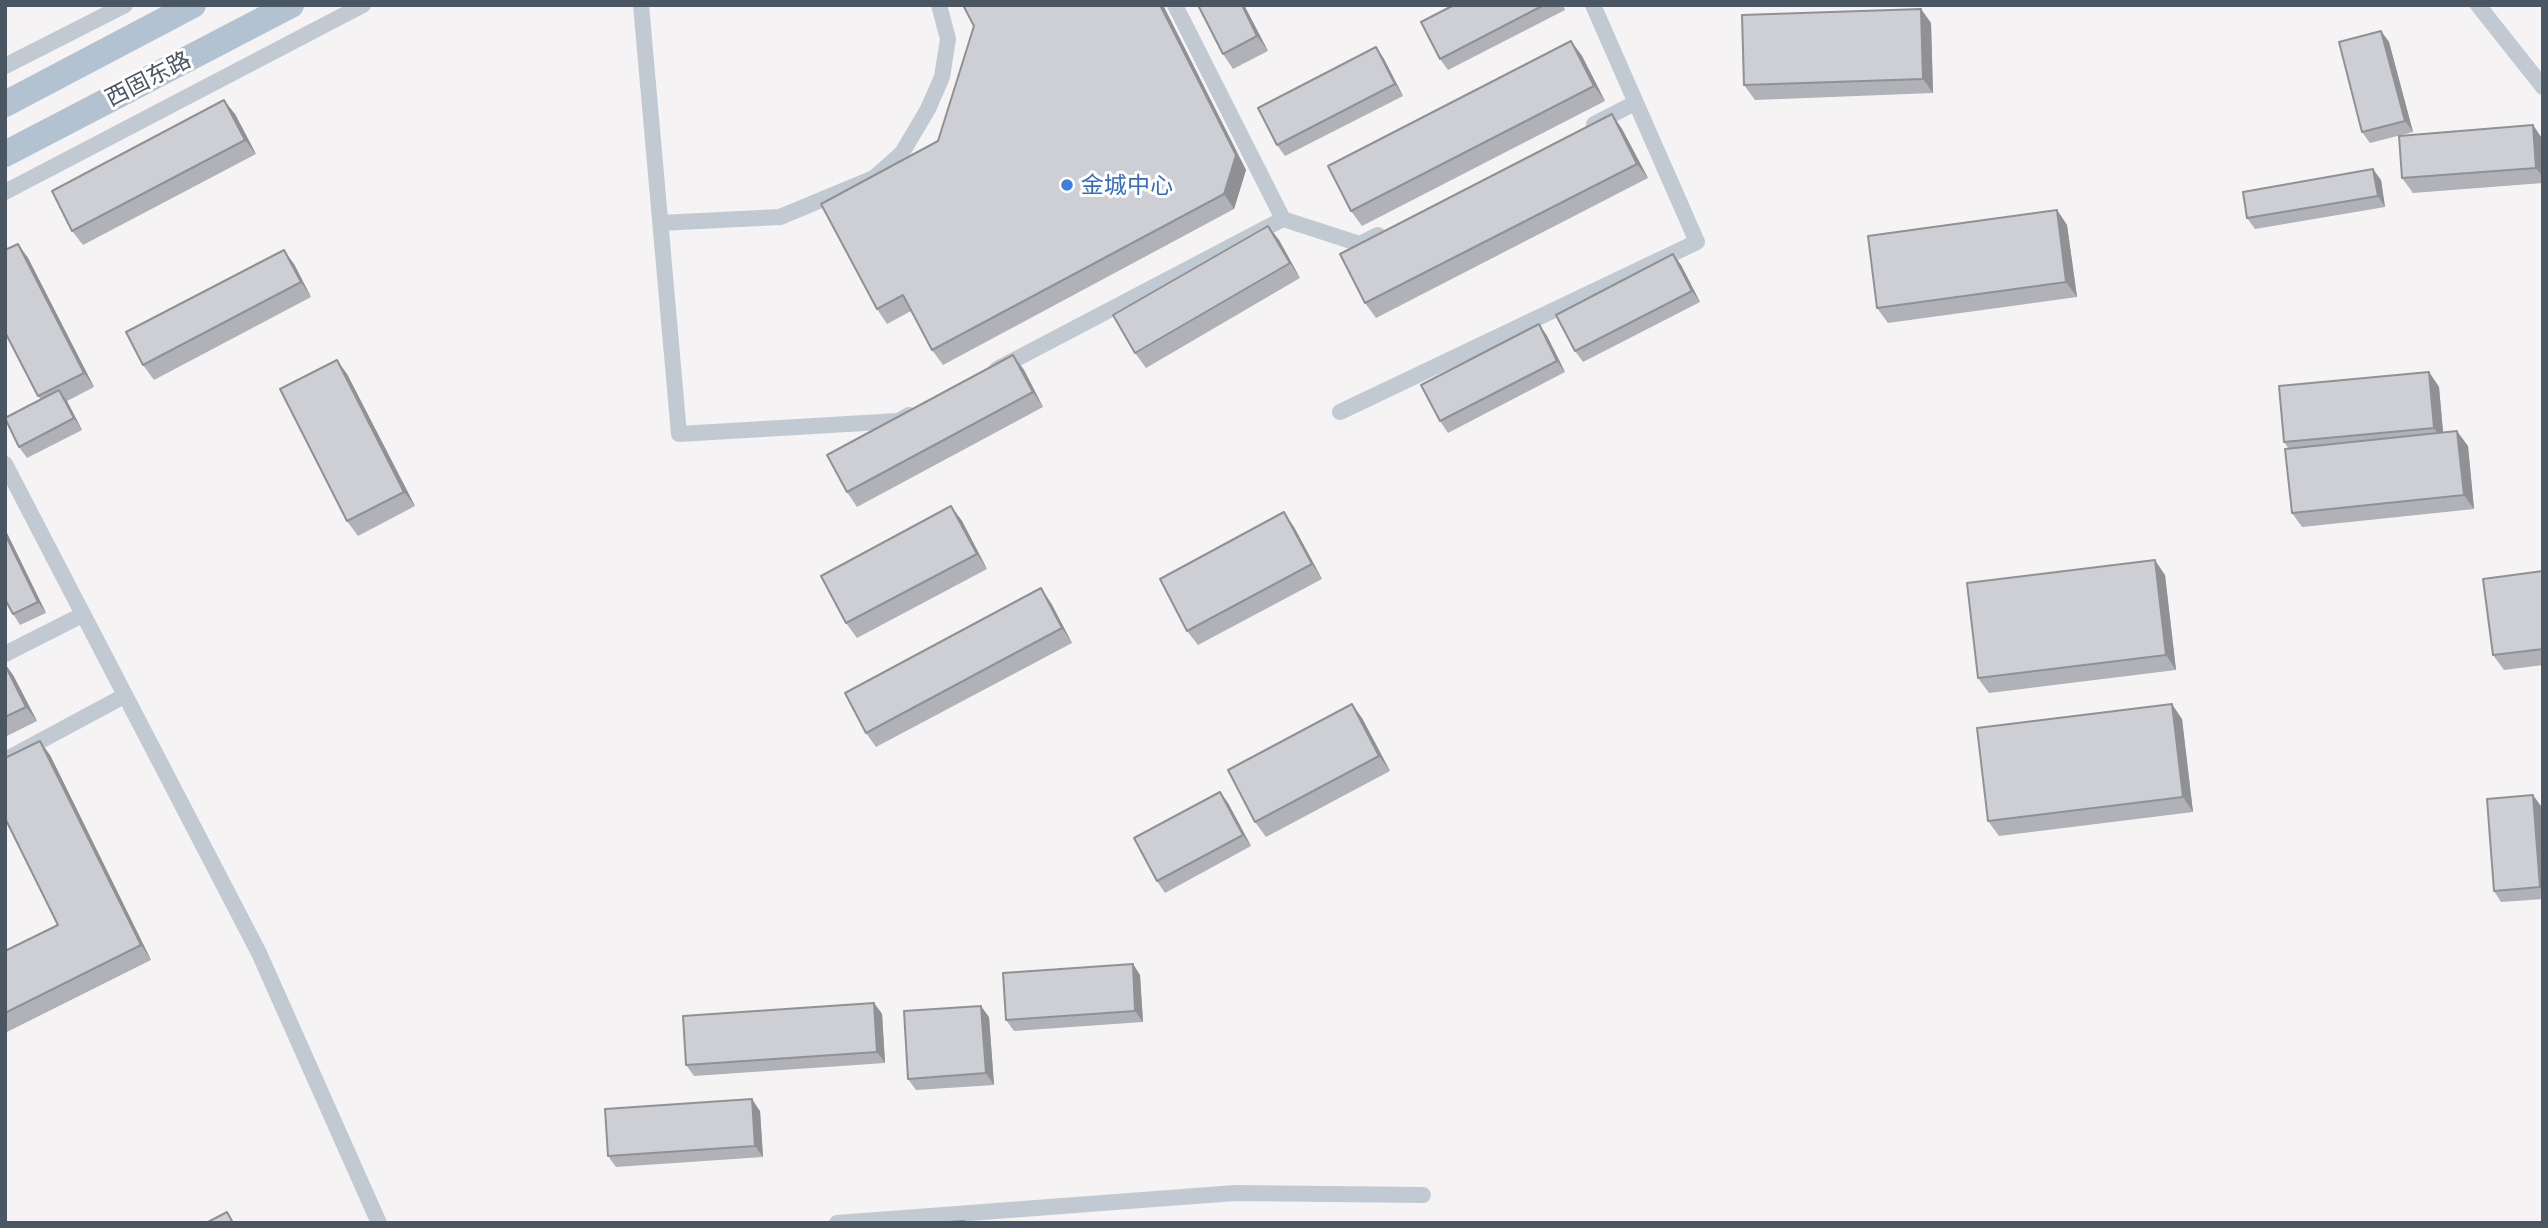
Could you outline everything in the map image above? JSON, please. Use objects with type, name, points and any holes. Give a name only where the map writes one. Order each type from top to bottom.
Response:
[{"type":"main road","name":"西固东路","points":[[5,104],[193,5]]},
{"type":"main road","name":"西固东路","points":[[5,153],[291,5]]},
{"type":"street","points":[[5,66],[125,5]]},
{"type":"street","points":[[5,192],[363,5]]},
{"type":"street","points":[[641,5],[679,434],[898,421],[922,408]]},
{"type":"street","points":[[660,223],[780,217],[874,178],[902,153],[928,109],[942,77],[948,39],[939,5]]},
{"type":"street","points":[[1175,5],[1283,219],[1360,244],[1396,226]]},
{"type":"street","points":[[1340,412],[1697,242],[1593,5]]},
{"type":"street","points":[[2478,5],[2543,87]]},
{"type":"street","points":[[1576,134],[1635,103]]},
{"type":"street","points":[[982,377],[1283,219]]},
{"type":"street","points":[[5,464],[259,953],[379,1223]]},
{"type":"street","points":[[5,654],[82,615]]},
{"type":"street","points":[[5,760],[124,696]]},
{"type":"street","points":[[837,1223],[1027,1216],[1235,1193],[1423,1195]]},
{"type":"building","name":"金城中心","points":[[963,5],[1160,5],[1236,155],[1224,194],[932,350],[903,295],[877,309],[821,204],[938,141],[974,26]]},
{"type":"building","points":[[1198,5],[1242,5],[1257,36],[1223,54]]},
{"type":"building","points":[[1454,5],[1544,5],[1440,59],[1421,22]]},
{"type":"building","points":[[1921,9],[1923,79],[1744,85],[1742,15]]},
{"type":"building","points":[[2381,31],[2405,121],[2362,132],[2339,42]]},
{"type":"building","points":[[1571,41],[1594,86],[1351,211],[1328,166]]},
{"type":"building","points":[[1376,47],[1395,84],[1277,145],[1258,108]]},
{"type":"building","points":[[224,100],[245,140],[72,231],[52,191]]},
{"type":"building","points":[[1612,114],[1637,164],[1365,303],[1340,254]]},
{"type":"building","points":[[2533,125],[2536,168],[2402,178],[2399,136]]},
{"type":"building","points":[[2373,169],[2378,196],[2247,218],[2243,192]]},
{"type":"building","points":[[2057,210],[2066,282],[1877,308],[1868,236]]},
{"type":"building","points":[[1268,226],[1290,263],[1135,353],[1113,315]]},
{"type":"building","points":[[18,244],[84,373],[38,396],[5,332],[5,250]]},
{"type":"building","points":[[284,250],[301,282],[143,365],[126,332]]},
{"type":"building","points":[[1673,254],[1692,291],[1575,351],[1556,315]]},
{"type":"building","points":[[1539,324],[1557,361],[1440,421],[1421,385]]},
{"type":"building","points":[[1013,355],[1033,392],[847,492],[827,455]]},
{"type":"building","points":[[337,360],[404,492],[347,521],[280,389]]},
{"type":"building","points":[[2429,372],[2434,428],[2284,442],[2279,386]]},
{"type":"building","points":[[59,390],[74,418],[19,447],[5,418]]},
{"type":"building","points":[[2457,431],[2464,495],[2292,513],[2285,449]]},
{"type":"building","points":[[951,506],[977,554],[846,623],[821,576]]},
{"type":"building","points":[[1284,512],[1312,564],[1187,631],[1160,579]]},
{"type":"building","points":[[5,534],[38,602],[13,614],[5,599]]},
{"type":"building","points":[[2155,560],[2166,655],[1978,678],[1967,583]]},
{"type":"building","points":[[2543,571],[2543,649],[2493,655],[2483,579]]},
{"type":"building","points":[[1041,588],[1062,628],[866,733],[845,693]]},
{"type":"building","points":[[5,665],[26,707],[5,717]]},
{"type":"building","points":[[1352,704],[1379,756],[1255,822],[1228,770]]},
{"type":"building","points":[[2172,704],[2183,797],[1988,821],[1977,728]]},
{"type":"building","points":[[40,741],[141,945],[5,1013],[5,951],[58,925],[5,818],[5,758]]},
{"type":"building","points":[[1220,792],[1243,835],[1157,881],[1134,838]]},
{"type":"building","points":[[2533,795],[2540,887],[2494,891],[2487,799]]},
{"type":"building","points":[[1133,964],[1135,1011],[1006,1020],[1003,973]]},
{"type":"building","points":[[874,1003],[877,1052],[686,1065],[683,1016]]},
{"type":"building","points":[[981,1006],[986,1073],[908,1079],[904,1011]]},
{"type":"building","points":[[752,1099],[755,1146],[608,1156],[605,1109]]},
{"type":"building","points":[[227,1212],[233,1223],[206,1223]]},
{"type":"building","points":[[964,1221],[964,1223],[933,1223]]},
{"type":"place","name":"金城中心","points":[[1067,185]]}]
